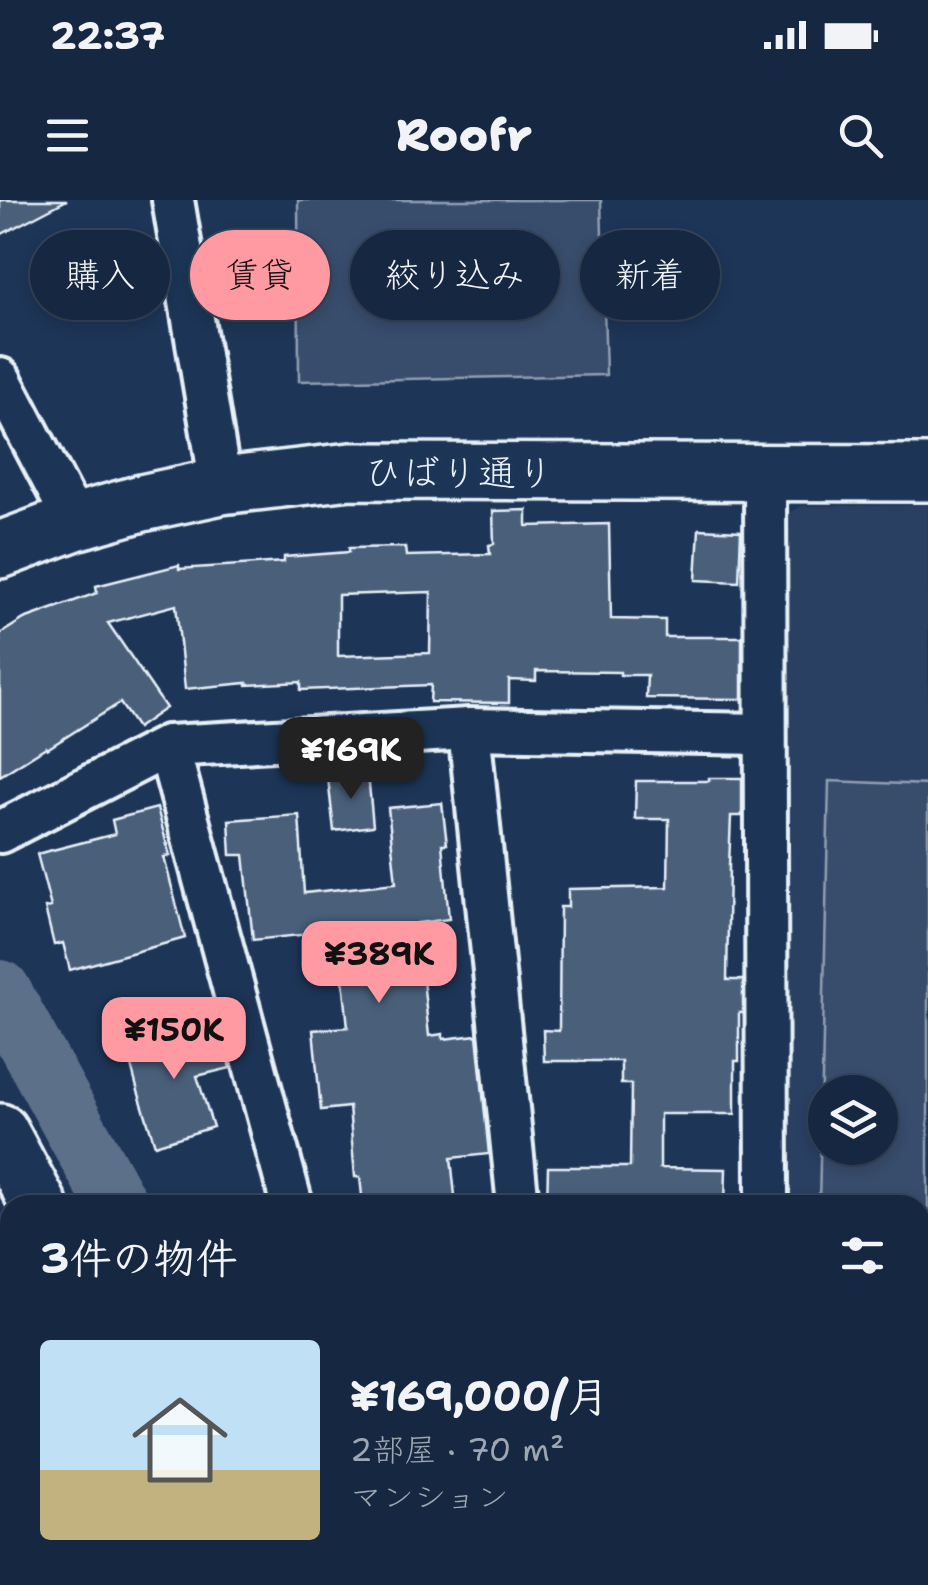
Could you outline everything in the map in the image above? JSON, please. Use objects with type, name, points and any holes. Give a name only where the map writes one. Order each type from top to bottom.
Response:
[{"type":"street","points":[[172,200],[221,486]]},
{"type":"street","points":[[0,379],[76,522]]},
{"type":"street","name":"ひばり通り","points":[[0,550],[76,522],[221,486],[351,471],[928,473]]},
{"type":"street","points":[[765,474],[767,1195]]},
{"type":"street","points":[[0,832],[168,746],[470,730],[766,734]]},
{"type":"street","points":[[470,730],[517,1195]]},
{"type":"street","points":[[168,746],[289,1195]]},
{"type":"street","points":[[0,1132],[34,1195]]},
{"type":"shaded area","points":[[298,200],[601,200],[602,230],[580,230],[580,320],[604,320],[606,375],[299,381],[299,320],[330,320],[330,230],[298,230]]},
{"type":"shaded area","points":[[928,505],[928,1195],[784,1195],[784,517],[801,506]]},
{"type":"shaded area","points":[[829,781],[928,785],[928,1195],[819,1195],[820,1165],[898,1165],[898,1075],[822,1075]]},
{"type":"building","points":[[0,200],[67,200],[0,235]]},
{"type":"building","points":[[527,510],[527,526],[609,524],[611,619],[665,620],[665,637],[742,637],[742,699],[646,698],[647,675],[620,672],[536,671],[536,681],[509,680],[509,703],[430,702],[431,685],[301,690],[301,682],[185,689],[176,605],[108,623],[166,708],[137,728],[120,703],[0,776],[0,634],[24,619],[97,593],[96,586],[179,565],[179,569],[284,562],[284,557],[349,552],[349,548],[405,547],[406,556],[490,554],[489,545],[494,544],[493,511]],"holes":[[[431,592],[430,653],[338,656],[338,595]]]},
{"type":"building","points":[[699,529],[741,531],[739,582],[696,580]]},
{"type":"building","points":[[368,774],[373,826],[334,831],[328,778]]},
{"type":"building","points":[[742,778],[742,816],[731,816],[729,866],[727,980],[743,980],[739,1061],[735,1061],[735,1114],[660,1114],[660,1168],[726,1169],[725,1195],[547,1195],[548,1167],[630,1167],[631,1084],[621,1084],[621,1061],[544,1061],[543,1030],[559,1031],[560,907],[568,907],[568,889],[668,887],[669,819],[635,819],[636,781]]},
{"type":"building","points":[[442,803],[449,919],[417,923],[429,1036],[443,1034],[443,1039],[477,1035],[489,1154],[451,1158],[455,1195],[362,1195],[360,1177],[355,1177],[349,1107],[321,1110],[313,1030],[348,1027],[338,931],[253,940],[244,855],[231,855],[229,820],[299,815],[304,893],[396,883],[388,808]]},
{"type":"building","points":[[157,808],[170,856],[164,857],[185,938],[70,970],[63,943],[54,945],[45,908],[51,907],[37,854],[115,834],[112,820]]},
{"type":"building","points":[[162,1029],[167,1048],[221,1033],[230,1068],[197,1076],[213,1127],[155,1145],[124,1039]]},
{"type":"waterway","points":[[0,991],[112,1195]]}]
